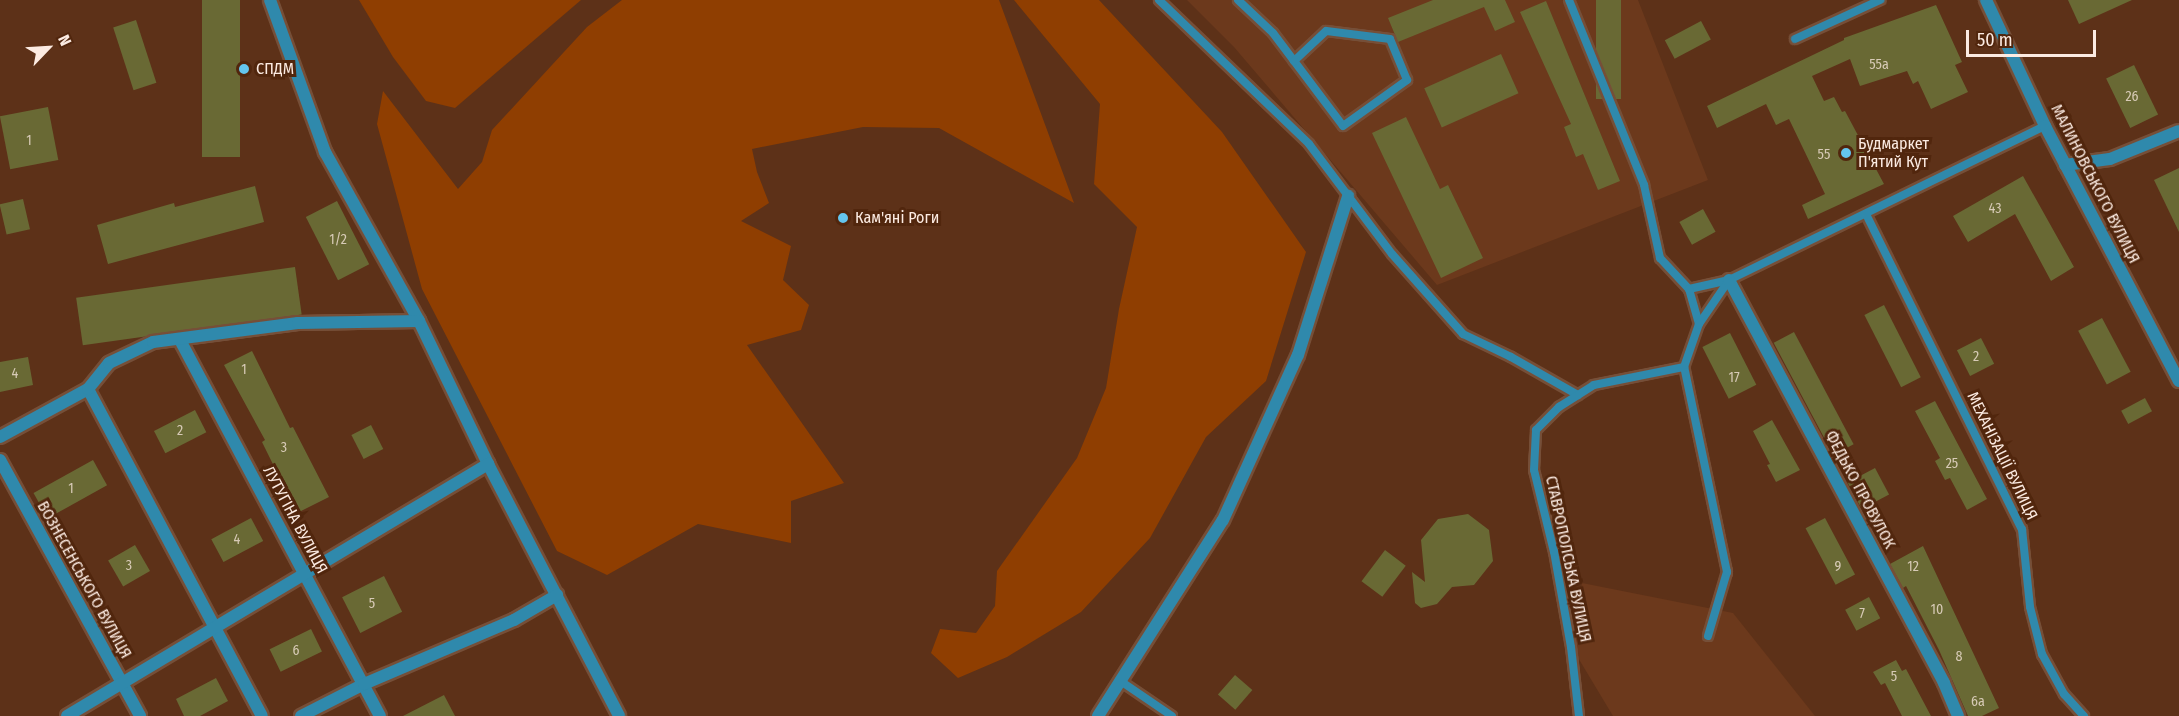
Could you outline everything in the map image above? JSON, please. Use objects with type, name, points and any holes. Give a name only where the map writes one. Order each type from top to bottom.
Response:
[{"type":"street","points":[[270,0],[325,152],[418,321],[488,465],[619,716]]},
{"type":"street","name":"МАЛИНОВСЬКОГО ВУЛИЦЯ","points":[[1986,0],[2044,126],[2179,381]]},
{"type":"street","points":[[2065,165],[2110,159],[2179,131]]},
{"type":"street","points":[[1098,716],[1222,520],[1298,355],[1348,196]]},
{"type":"street","name":"ФЕДЬКО ПРОВУЛОК","points":[[1729,280],[1944,683],[1958,716]]},
{"type":"street","points":[[0,437],[88,388],[109,363],[153,342],[298,323],[418,321]]},
{"type":"street","name":"ЛУТУГІНА ВУЛИЦЯ","points":[[180,340],[380,716]]},
{"type":"street","points":[[88,388],[262,716]]},
{"type":"street","name":"ВОЗНЕСЕНСЬКОГО ВУЛИЦЯ","points":[[0,460],[140,716]]},
{"type":"street","points":[[67,716],[488,465]]},
{"type":"street","points":[[301,716],[364,684],[514,620],[557,595]]},
{"type":"lane","points":[[1159,0],[1309,144],[1392,254],[1464,334],[1511,357],[1578,395]]},
{"type":"lane","points":[[1238,0],[1273,33],[1294,61],[1343,126],[1407,80],[1390,39],[1326,31],[1294,61]]},
{"type":"lane","points":[[1569,0],[1644,185],[1660,258],[1689,289],[1699,324]]},
{"type":"lane","points":[[1796,39],[1880,0]]},
{"type":"lane","points":[[1689,289],[1729,280],[2044,126]]},
{"type":"lane","name":"МЕХАНІЗАЦІЇ ВУЛИЦЯ","points":[[1866,214],[2022,530],[2030,607],[2042,654],[2064,694],[2084,716]]},
{"type":"lane","points":[[1708,636],[1727,572],[1684,367],[1699,324],[1729,280]]},
{"type":"lane","name":"СТАВРОПОЛСЬКА ВУЛИЦЯ","points":[[1579,716],[1571,647],[1554,552],[1534,470],[1536,430],[1559,407],[1594,385],[1684,367]]},
{"type":"lane","points":[[1119,680],[1172,716]]},
{"type":"shaded area","points":[[359,0],[581,0],[455,108],[426,101],[393,57]]},
{"type":"shaded area","points":[[622,0],[999,0],[1074,203],[939,128],[863,127],[752,149],[757,172],[769,203],[741,221],[791,246],[783,280],[809,305],[801,330],[747,345],[844,483],[791,501],[791,543],[698,524],[607,575],[557,551],[422,289],[377,124],[383,91],[458,189],[482,162],[492,130],[587,27]]},
{"type":"shaded area","points":[[1014,0],[1099,0],[1222,132],[1306,252],[1266,381],[1206,437],[1150,538],[1081,612],[1007,657],[958,678],[931,653],[940,629],[976,633],[995,606],[997,571],[1077,458],[1106,388],[1119,309],[1137,227],[1094,184],[1100,104]]},
{"type":"shaded area","points":[[1187,0],[1638,0],[1708,180],[1437,285],[1234,47]]},
{"type":"shaded area","points":[[1582,583],[1733,613],[1815,716],[1613,716],[1574,651]]},
{"type":"building","points":[[202,0],[240,0],[240,157],[202,157]]},
{"type":"building","points":[[1433,0],[1505,0],[1515,22],[1495,31],[1484,7],[1398,42],[1388,18]]},
{"type":"building","points":[[1596,0],[1621,0],[1621,99],[1596,99]]},
{"type":"building","points":[[2068,0],[2132,0],[2079,24]]},
{"type":"building","points":[[1546,1],[1620,181],[1598,190],[1583,154],[1576,157],[1564,127],[1571,124],[1520,12]]},
{"type":"building","points":[[1936,5],[1962,62],[1955,65],[1968,92],[1931,109],[1918,81],[1913,84],[1907,71],[1860,86],[1850,59],[1812,76],[1824,101],[1834,97],[1842,112],[1845,111],[1884,184],[1808,219],[1802,205],[1825,194],[1789,119],[1776,125],[1766,104],[1717,128],[1707,106],[1844,38]]},
{"type":"building","points":[[136,20],[156,83],[134,90],[113,27]]},
{"type":"building","points":[[1701,21],[1711,40],[1675,59],[1665,40]]},
{"type":"building","points":[[1501,54],[1518,93],[1442,127],[1424,88]]},
{"type":"building","points":[[2134,65],[2158,114],[2130,128],[2106,79]]},
{"type":"building","points":[[48,107],[58,160],[10,169],[0,116]]},
{"type":"building","points":[[1406,117],[1440,189],[1448,185],[1483,258],[1441,278],[1372,133]]},
{"type":"building","points":[[2179,168],[2179,232],[2154,180]]},
{"type":"building","points":[[2023,176],[2074,267],[2051,281],[2015,214],[1968,242],[1953,216]]},
{"type":"building","points":[[255,186],[264,222],[108,264],[97,225],[174,203],[175,207]]},
{"type":"building","points":[[23,199],[30,229],[7,235],[0,204]]},
{"type":"building","points":[[337,201],[369,264],[338,280],[306,217]]},
{"type":"building","points":[[1703,209],[1716,232],[1692,245],[1679,222]]},
{"type":"building","points":[[295,267],[302,315],[83,345],[76,298]]},
{"type":"building","points":[[1884,305],[1921,377],[1901,387],[1864,315]]},
{"type":"building","points":[[2102,318],[2131,372],[2107,385],[2078,331]]},
{"type":"building","points":[[1794,332],[1854,444],[1833,455],[1774,343]]},
{"type":"building","points":[[1730,333],[1756,385],[1729,399],[1702,347]]},
{"type":"building","points":[[1981,338],[1994,364],[1970,376],[1957,350]]},
{"type":"building","points":[[252,351],[290,428],[293,427],[329,497],[297,513],[262,442],[265,440],[224,365]]},
{"type":"building","points":[[28,357],[33,385],[0,392],[0,362]]},
{"type":"building","points":[[2145,398],[2152,411],[2128,424],[2121,411]]},
{"type":"building","points":[[1935,401],[1987,499],[1967,510],[1950,478],[1945,480],[1935,461],[1940,458],[1915,411]]},
{"type":"building","points":[[195,410],[206,432],[165,453],[154,431]]},
{"type":"building","points":[[1772,420],[1800,470],[1776,482],[1767,465],[1770,464],[1753,431]]},
{"type":"building","points":[[371,425],[383,449],[364,459],[351,435]]},
{"type":"building","points":[[93,460],[107,485],[48,518],[34,493]]},
{"type":"building","points":[[1875,468],[1889,494],[1862,509],[1848,483]]},
{"type":"building","points":[[1468,514],[1489,530],[1493,561],[1474,585],[1452,587],[1437,604],[1421,608],[1415,603],[1412,572],[1425,582],[1421,540],[1438,519]]},
{"type":"building","points":[[251,518],[263,541],[223,562],[211,539]]},
{"type":"building","points":[[1825,518],[1855,575],[1836,585],[1806,528]]},
{"type":"building","points":[[135,545],[150,571],[123,586],[108,560]]},
{"type":"building","points":[[1923,546],[1999,708],[1982,716],[1968,716],[1939,650],[1906,586],[1903,588],[1890,564]]},
{"type":"building","points":[[1385,550],[1406,566],[1382,597],[1362,581]]},
{"type":"building","points":[[384,576],[402,612],[360,633],[342,597]]},
{"type":"building","points":[[1869,597],[1880,618],[1856,631],[1845,610]]},
{"type":"building","points":[[311,629],[322,651],[281,672],[270,649]]},
{"type":"building","points":[[1896,660],[1902,671],[1906,669],[1931,716],[1902,716],[1885,683],[1881,685],[1873,672]]},
{"type":"building","points":[[1235,675],[1252,690],[1235,710],[1218,695]]},
{"type":"building","points":[[216,678],[228,701],[200,716],[184,716],[176,699]]},
{"type":"building","points":[[444,695],[455,716],[403,716]]},
{"type":"place","name":"СПДМ","points":[[244,69]]},
{"type":"place","name":"Будмаркет П'ятий Кут","points":[[1846,153]]},
{"type":"place","name":"Кам'яні Роги","points":[[843,218]]}]
